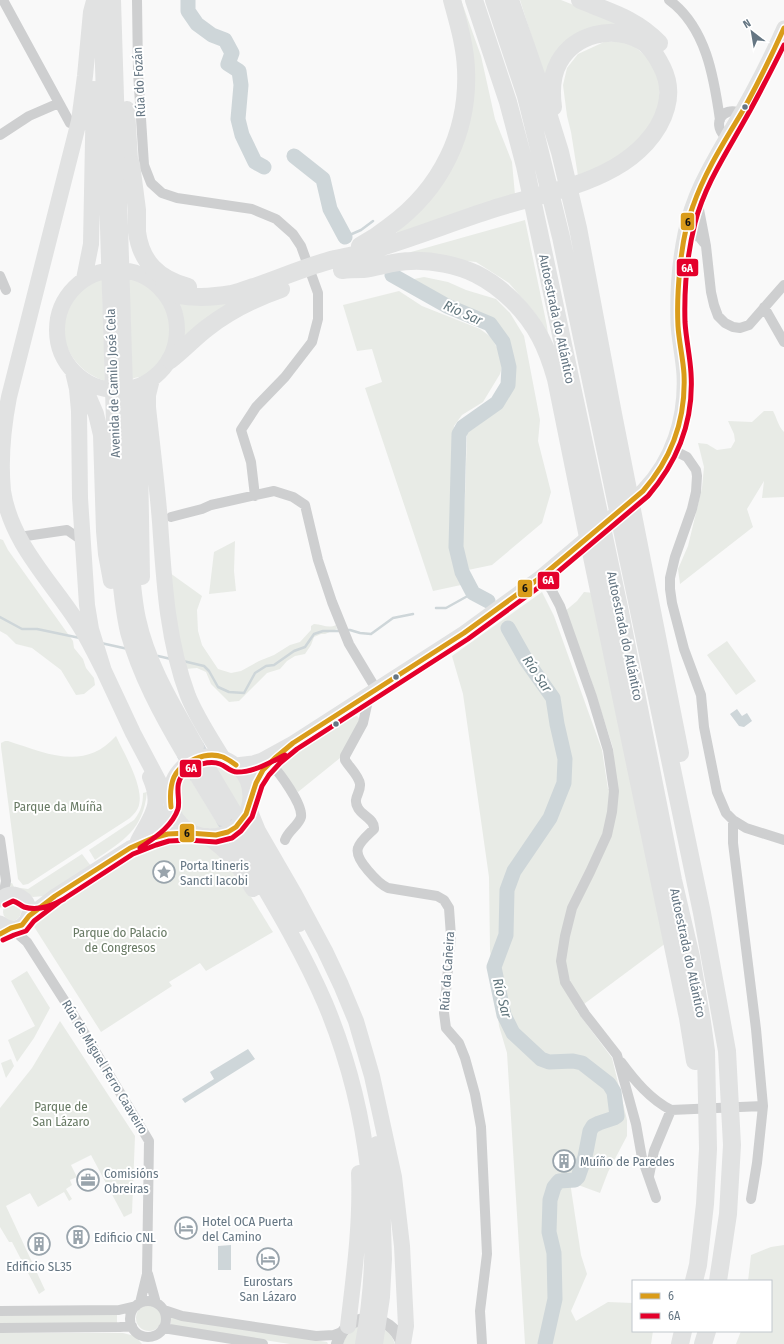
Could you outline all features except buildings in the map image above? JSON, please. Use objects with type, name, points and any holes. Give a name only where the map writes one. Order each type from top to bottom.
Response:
[{"type":"highway","name":"Avenida de Camilo José Cela","points":[[97,0],[118,553],[123,605],[128,631],[142,673],[161,714],[190,750],[146,649],[138,620],[133,589],[130,549],[113,0]]},
{"type":"highway","points":[[84,279],[87,270],[92,236],[97,0]]},
{"type":"highway","points":[[97,0],[91,12],[79,121],[9,397],[3,430],[1,460],[3,491],[11,520],[23,545],[77,621],[104,671],[133,733],[170,802]]},
{"type":"highway","points":[[338,264],[346,252],[372,240],[413,208],[428,192],[444,167],[453,149],[461,122],[465,100],[466,68],[463,45],[452,0]]},
{"type":"highway","name":"Autoestrada do Atlántico","points":[[474,0],[508,102],[525,166],[622,620],[673,880],[691,957],[706,1051],[708,1149],[704,1211],[694,1280]]},
{"type":"highway","name":"Autoestrada do Atlántico","points":[[494,0],[526,96],[561,237],[702,913],[727,1051],[732,1145],[728,1214],[718,1280]]},
{"type":"highway","points":[[510,0],[538,78],[560,152],[578,228],[670,701],[705,894],[702,913]]},
{"type":"highway","points":[[163,290],[185,297],[194,298],[233,294],[302,276],[338,264],[361,254],[620,175],[644,157],[657,142],[674,109],[677,92],[676,76],[669,57],[658,42],[639,25],[614,13],[580,0]]},
{"type":"highway","points":[[560,152],[562,143],[551,95],[554,74],[559,62],[566,53],[575,45],[598,33],[612,32],[623,34],[640,40],[649,47],[666,76],[668,93],[666,108],[660,124],[639,151],[589,185]]},
{"type":"highway","points":[[114,42],[122,58],[137,164],[132,243],[137,263],[145,277]]},
{"type":"highway","points":[[137,164],[135,190],[138,232],[143,255],[147,262],[169,280],[181,285],[209,290],[216,296]]},
{"type":"highway","points":[[338,264],[363,269],[409,261],[424,261],[441,264],[475,274],[496,288],[518,307],[540,337],[549,356],[558,386],[592,560],[688,1018],[700,1100],[701,1134],[708,1149]]},
{"type":"highway","points":[[170,360],[178,332],[177,316],[171,301],[163,290],[145,277],[130,271],[101,271],[84,279],[69,291],[62,301],[58,312],[56,325],[60,351],[66,363],[77,375],[93,386],[103,389],[119,390],[143,384],[208,328],[236,308],[277,290],[302,276]]},
{"type":"highway","points":[[77,375],[96,414],[99,424],[101,435],[106,554],[114,595],[123,605]]},
{"type":"highway","points":[[77,375],[80,498],[87,606],[90,623],[104,671]]},
{"type":"highway","points":[[138,620],[143,601],[138,405],[143,384]]},
{"type":"highway","points":[[143,384],[148,395],[164,585],[173,642],[188,696],[203,726],[210,765],[240,809],[258,831],[325,951],[356,1021],[372,1076],[390,1154],[402,1246],[406,1326],[403,1344]]},
{"type":"highway","points":[[133,733],[142,761],[155,791],[156,801],[153,814],[134,845]]},
{"type":"highway","points":[[206,835],[227,852],[244,874],[299,967],[315,1000],[325,1003]]},
{"type":"highway","points":[[375,1344],[376,1296],[372,1251],[371,1197],[367,1161],[353,1090],[343,1053],[325,1003],[242,838],[294,916],[320,964],[332,990],[354,1046],[363,1076],[381,1161]]},
{"type":"highway","points":[[363,1344],[384,1259],[381,1161],[384,1133]]},
{"type":"highway","points":[[345,1329],[358,1243],[360,1196],[358,1153],[363,1139]]},
{"type":"highway","points":[[680,1344],[683,1332]]},
{"type":"highway","points":[[703,1344],[707,1332]]},
{"type":"main road","points":[[12,926],[55,896],[134,845],[160,824],[170,802],[170,788],[174,777],[180,768],[189,761],[202,757],[210,765],[236,765],[253,763],[262,760],[293,743],[421,661],[541,577],[643,491],[660,470],[671,449],[681,418],[684,396],[684,373],[678,324],[678,291],[682,249],[693,226],[696,195],[727,138],[734,112],[766,68],[784,28]]},
{"type":"main road","points":[[240,809],[261,773],[293,743]]},
{"type":"main road","points":[[134,845],[167,834],[206,835],[226,833],[233,829],[240,822],[240,809],[248,780],[236,765]]},
{"type":"main road","points":[[170,802],[182,823],[206,835]]},
{"type":"main road","points":[[1,898],[14,894],[19,895],[28,905],[12,926]]},
{"type":"main road","points":[[25,900],[36,901],[55,896]]},
{"type":"street","points":[[3,0],[70,123]]},
{"type":"street","name":"Rúa do Fozán","points":[[137,0],[137,164],[151,183],[162,193],[177,198],[252,209],[276,219],[293,234],[301,246],[318,293],[318,319],[312,342],[285,377],[256,407],[241,430],[251,462],[255,496]]},
{"type":"street","points":[[669,0],[688,18],[706,50],[718,103],[720,131],[727,138]]},
{"type":"street","points":[[0,135],[29,116],[59,103]]},
{"type":"street","points":[[718,103],[734,112]]},
{"type":"street","points":[[720,120],[723,114],[734,112]]},
{"type":"street","points":[[693,226],[706,246],[711,292],[714,305],[718,316],[725,322],[733,327],[740,328],[749,325],[784,285]]},
{"type":"street","points":[[0,276],[6,290]]},
{"type":"street","points":[[764,307],[784,342]]},
{"type":"street","points":[[671,449],[688,457],[696,470],[697,476],[696,492],[692,509],[675,557],[670,578],[670,590],[684,649],[701,695],[704,727],[717,792],[726,813],[733,820],[746,828],[784,840]]},
{"type":"street","points":[[171,517],[202,509],[211,505],[274,492],[293,497],[305,505],[318,560],[343,631],[376,689]]},
{"type":"street","points":[[19,537],[67,530],[83,540]]},
{"type":"street","points":[[541,577],[551,589],[560,606],[590,690],[608,750],[614,791],[612,812],[607,835],[572,908],[565,936],[562,961],[565,982],[585,1014],[646,1093],[659,1104],[671,1110],[685,1108],[760,1106]]},
{"type":"street","name":"Rúa da Cañeira","points":[[362,698],[367,705],[363,723],[344,756],[345,760],[359,780],[360,784],[355,801],[357,806],[375,826],[358,846],[358,855],[382,886],[437,896],[444,900],[449,908],[451,936],[444,1013],[446,1028],[459,1043],[465,1058],[477,1101],[481,1127],[487,1254],[480,1311],[482,1344]]},
{"type":"street","points":[[270,763],[288,786],[301,812],[301,818],[285,840]]},
{"type":"street","points":[[733,820],[733,843],[756,1029],[760,1106],[757,1163],[751,1199]]},
{"type":"street","points":[[0,839],[6,881],[1,898]]},
{"type":"street","name":"Rúa de Miguel Ferro Caaveiro","points":[[12,926],[27,942],[73,1014],[149,1141],[148,1274],[156,1303]]},
{"type":"street","points":[[617,1055],[636,1124],[642,1158],[656,1198]]},
{"type":"street","points":[[649,1178],[654,1151],[671,1110]]},
{"type":"street","name":"Rúa de Miguel Ferro Caaveiro","points":[[138,1305],[148,1274]]},
{"type":"street","points":[[0,1311],[119,1310],[145,1302],[156,1303],[164,1310],[182,1316],[316,1336],[334,1335],[356,1321],[366,1318],[376,1319],[386,1323],[394,1329],[403,1344]]},
{"type":"street","points":[[138,1305],[131,1316],[132,1326],[140,1335],[146,1337],[155,1335],[163,1328],[166,1320],[164,1310]]},
{"type":"street","points":[[0,1328],[132,1326]]},
{"type":"street","points":[[163,1328],[263,1344]]},
{"type":"street","points":[[337,1344],[345,1329]]},
{"type":"green space","points":[[461,0],[481,56],[495,119],[512,162],[515,195],[395,236],[399,228],[455,157]]},
{"type":"green space","points":[[520,0],[561,0],[617,22],[615,27],[601,27],[546,82]]},
{"type":"green space","points":[[620,41],[634,46],[648,58],[659,78],[659,106],[648,129],[628,150],[604,167],[578,176],[563,85],[567,68],[578,54],[604,42]]},
{"type":"green space","points":[[525,220],[548,335],[535,313],[509,283],[476,262],[404,254]]},
{"type":"green space","points":[[424,277],[448,282],[466,290],[496,299],[510,313],[524,336],[540,420],[538,441],[551,492],[542,523],[492,565],[468,570],[461,551],[465,496],[467,433],[480,424],[496,409],[506,398],[514,383],[508,342],[495,322],[484,316],[446,303],[409,280]]},
{"type":"green space","points":[[129,278],[149,286],[159,294],[170,314],[171,325],[171,337],[164,359],[147,375],[132,379]]},
{"type":"green space","points":[[102,279],[105,381],[89,374],[77,363],[70,353],[64,335],[66,316],[69,306],[74,298],[87,284]]},
{"type":"green space","points":[[399,291],[422,306],[480,329],[491,337],[502,356],[503,364],[500,374],[483,402],[462,415],[454,426],[451,456],[451,496],[455,564],[461,585],[433,591],[365,388],[382,382],[372,349],[357,351],[343,305]]},
{"type":"green space","points":[[179,301],[230,302],[202,322],[184,340],[184,319]]},
{"type":"green space","points":[[764,411],[773,411],[784,432],[784,497],[762,498],[764,481],[747,509],[753,527],[680,584],[678,569],[688,546],[702,488],[704,467],[698,443],[707,444],[717,450],[731,448],[735,441],[734,434],[728,421],[752,422]]},
{"type":"green space","points":[[0,539],[3,540],[8,550],[73,641],[74,648],[83,659],[86,668],[94,678],[95,685],[84,694],[76,695],[61,670],[32,648],[16,644],[7,635],[0,631]]},
{"type":"green space","points":[[235,541],[234,571],[236,591],[209,594],[214,552]]},
{"type":"green space","points":[[170,573],[202,596],[197,610],[198,631],[202,645],[218,669],[231,673],[241,671],[274,655],[290,645],[300,642],[311,630],[311,626],[314,624],[328,626],[336,625],[337,629],[314,637],[305,654],[295,656],[287,661],[280,669],[267,673],[239,701],[229,702],[211,684],[206,672],[197,668],[185,669],[172,607]]},
{"type":"green space","points":[[542,592],[554,616],[602,750],[608,789],[616,788],[613,748],[589,673],[564,612],[577,601],[584,592],[594,593],[666,943],[576,1010],[612,1058],[627,1120],[627,1136],[608,1172],[600,1193],[570,1182],[581,1255],[587,1274],[571,1311],[576,1321],[608,1302],[632,1303],[632,1332],[653,1332],[651,1344],[525,1344],[507,1053],[499,1026],[490,950],[489,877],[463,694],[452,656]]},
{"type":"green space","points":[[727,641],[756,681],[736,695],[707,655]]},
{"type":"green space","points":[[357,716],[360,719],[340,758],[298,792],[278,768],[292,755],[351,717]]},
{"type":"green space","name":"Parque da Muíña","points":[[116,736],[139,789],[140,798],[137,810],[130,818],[28,884],[23,885],[18,879],[1,743],[8,741],[50,754],[78,757],[91,754],[104,747]]},
{"type":"green space","points":[[212,762],[230,767],[241,778],[244,793],[240,811]]},
{"type":"green space","points":[[186,772],[220,828],[207,829],[196,827],[181,814],[177,794],[180,783]]},
{"type":"green space","points":[[147,792],[145,805],[141,816],[130,833],[123,840],[95,860],[89,850],[134,820],[143,801],[143,793]]},
{"type":"green space","name":"Parque do Palacio de Congresos","points":[[179,837],[206,845],[224,860],[243,884],[273,932],[206,971],[200,963],[169,982],[172,986],[101,1032],[33,925],[38,914],[146,846]]},
{"type":"green space","points":[[82,854],[91,866],[44,896],[33,897],[11,888],[9,884],[12,883],[14,887],[28,889]]},
{"type":"green space","points":[[8,903],[16,903],[21,908],[19,919],[16,921],[8,921],[3,916],[3,908]]},
{"type":"green space","points":[[27,971],[50,1008],[34,1038],[17,1062],[8,1040],[35,1026],[11,981]]},
{"type":"green space","name":"Parque de San Lázaro","points":[[60,1021],[135,1136],[132,1213],[124,1217],[91,1155],[71,1165],[77,1177],[70,1180],[72,1185],[66,1189],[72,1199],[69,1201],[64,1192],[38,1207],[30,1193],[6,1206],[45,1290],[39,1294],[12,1242],[9,1242],[0,1227],[0,1108],[32,1068]]},
{"type":"green space","points":[[11,1059],[14,1066],[6,1078],[1,1063]]},
{"type":"green space","points":[[784,1245],[784,1344],[736,1344],[741,1332],[772,1332],[772,1280],[748,1280],[751,1255],[771,1247]]},
{"type":"green space","points":[[149,1305],[158,1309],[162,1318],[158,1327],[149,1331],[140,1327],[136,1318],[140,1309]]},
{"type":"green space","points":[[0,1315],[117,1315],[117,1323],[0,1324]]},
{"type":"green space","points":[[171,1317],[327,1342],[328,1344],[290,1344],[171,1326]]},
{"type":"green space","points":[[359,1326],[385,1330],[389,1333],[395,1344],[343,1344],[349,1334]]},
{"type":"green space","points":[[0,1333],[123,1333],[135,1336],[142,1344],[0,1344]]},
{"type":"shaded area","points":[[737,709],[742,716],[747,713],[752,721],[744,727],[739,726],[730,714]]},
{"type":"shaded area","points":[[248,1049],[255,1059],[185,1103],[182,1099],[214,1079],[210,1072]]},
{"type":"shaded area","points":[[231,1245],[231,1270],[218,1270],[218,1246]]},
{"type":"waterway","name":"Río Sar","points":[[188,0],[188,11],[197,24],[212,35],[225,40],[232,53],[228,64],[239,71],[241,85],[238,119],[242,135],[255,162],[264,167]]},
{"type":"waterway","name":"Río Sar","points":[[294,156],[323,179],[330,209],[345,237]]},
{"type":"waterway","points":[[345,237],[361,230],[373,221]]},
{"type":"waterway","name":"Río Sar","points":[[392,275],[447,306],[490,324],[503,342],[509,367],[508,385],[497,403],[463,427],[459,434],[456,547],[462,572],[473,593],[488,601]]},
{"type":"waterway","points":[[436,608],[446,608],[473,593]]},
{"type":"waterway","points":[[346,630],[371,634],[393,618],[413,614]]},
{"type":"waterway","points":[[0,617],[22,629],[37,629],[80,638]]},
{"type":"waterway","name":"Río Sar","points":[[508,628],[526,660],[553,698],[565,759],[564,783],[550,818],[514,871],[507,890],[506,935],[494,967],[504,1015],[513,1033],[541,1059],[549,1062],[573,1061],[582,1063],[609,1084],[614,1092],[617,1116],[593,1126],[590,1131],[585,1157],[578,1177],[575,1180],[559,1181],[554,1187],[550,1200],[549,1232],[554,1253],[555,1299],[545,1344]]},
{"type":"waterway","points":[[183,661],[204,666],[209,671],[218,687],[229,692],[244,693],[255,673],[266,666],[274,665],[294,651],[305,647],[314,634],[323,631],[341,631]]},
{"type":"waterway","points":[[101,643],[128,649]]},
{"type":"waterway","points":[[158,656],[171,659]]},
{"type":"tunnel","points":[[196,746],[209,770]]},
{"type":"tunnel","points":[[184,753],[198,777]]},
{"type":"tunnel","points":[[234,812],[247,835]]},
{"type":"tunnel","points":[[223,818],[237,841]]},
{"type":"transit line","name":"6","points":[[0,934],[11,928],[22,925],[29,916],[55,896],[130,848],[153,838],[168,834],[189,833],[216,835],[228,832],[236,827],[246,814],[256,783],[263,770],[293,743],[464,633],[541,577],[643,491],[662,465],[669,451],[680,422],[683,406],[684,374],[678,326],[678,297],[684,237],[690,214],[710,168],[745,107],[784,28]]},
{"type":"transit line","name":"6A","points":[[3,940],[26,931],[34,921],[59,902],[133,854],[169,841],[188,840],[216,842],[232,838],[241,831],[252,817],[262,786],[269,775],[280,763],[297,749],[468,639],[546,582],[648,496],[659,482],[676,454],[687,423],[690,407],[691,373],[685,322],[685,297],[690,247],[695,223],[709,184],[754,104],[784,45]]},
{"type":"transit line","name":"6","points":[[171,807],[170,799],[174,777],[178,771],[189,762],[202,756],[216,755],[223,757],[236,765]]},
{"type":"transit line","name":"6A","points":[[140,848],[162,832],[172,821],[179,804],[179,781],[189,769],[202,764],[216,763],[235,772],[243,772],[285,755]]},
{"type":"transit line","name":"6A","points":[[5,905],[13,901],[24,907],[39,908],[55,904],[64,899]]},
{"type":"place","name":"Porta Itineris Sancti Iacobi","points":[[164,872]]},
{"type":"place","name":"Muíño de Paredes","points":[[564,1161]]},
{"type":"place","name":"Comisións Obreiras","points":[[88,1180]]},
{"type":"place","name":"Hotel OCA Puerta del Camino","points":[[186,1228]]},
{"type":"place","name":"Edificio CNL","points":[[78,1237]]},
{"type":"place","name":"Edificio SL35","points":[[39,1244]]},
{"type":"place","name":"Eurostars San Lázaro","points":[[268,1259]]}]
